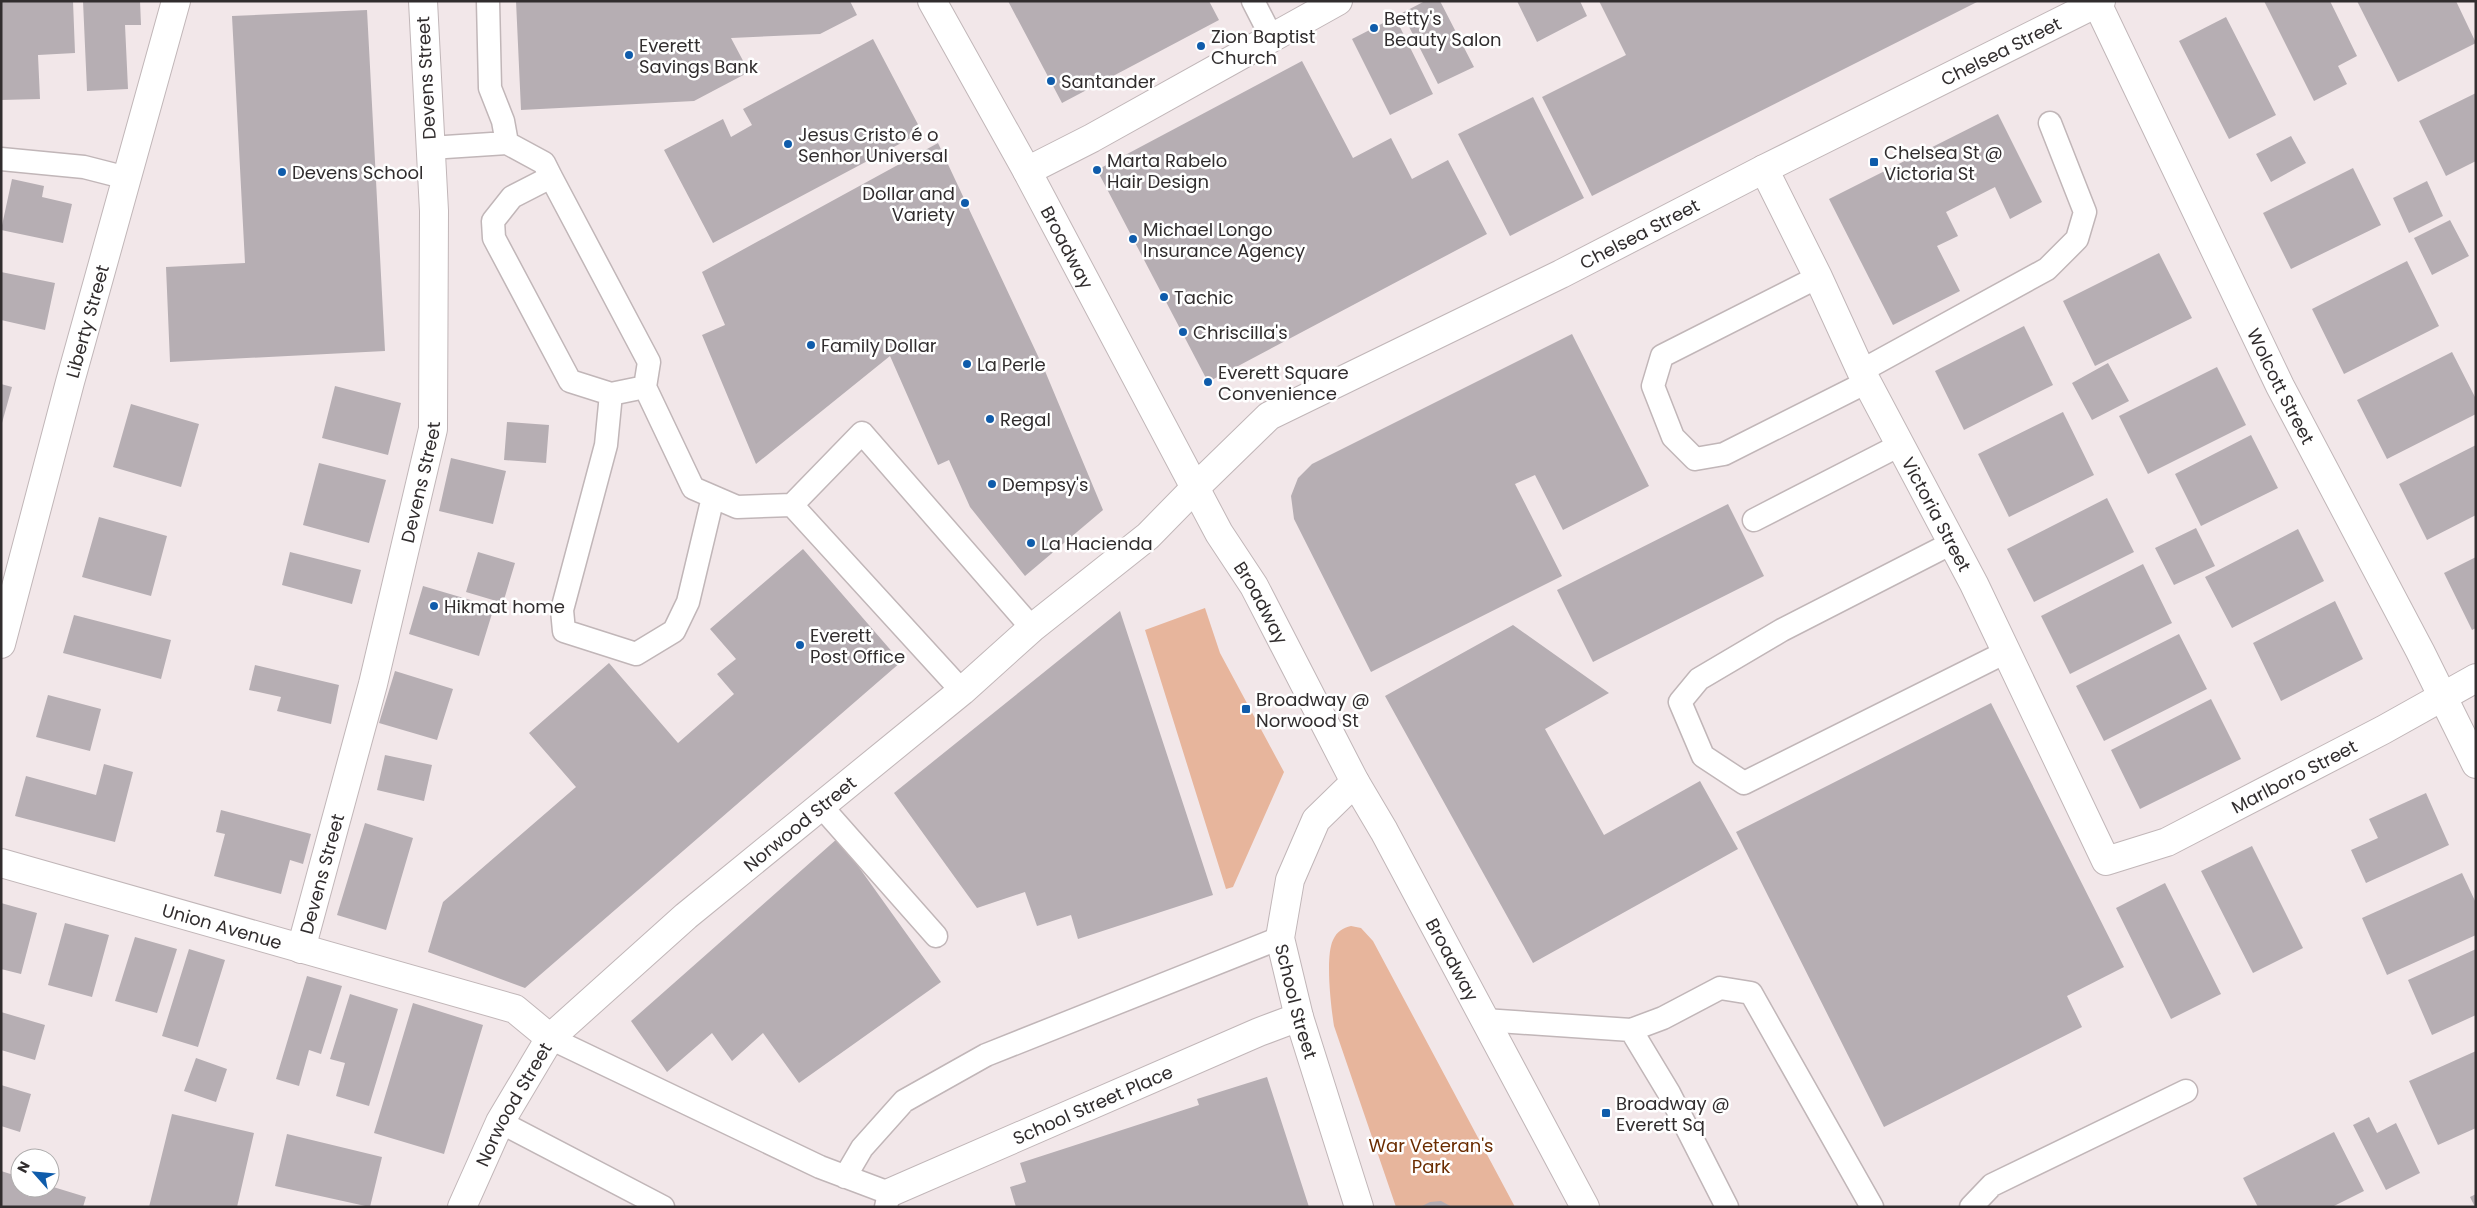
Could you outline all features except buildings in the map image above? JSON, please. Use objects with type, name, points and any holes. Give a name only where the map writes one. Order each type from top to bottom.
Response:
[{"type":"street","name":"Liberty Street","points":[[1,644],[70,382],[176,1]]},
{"type":"street","name":"Devens Street","points":[[302,949],[373,684],[433,429],[434,211],[423,1]]},
{"type":"street","name":"Broadway","points":[[932,1],[1027,171],[1195,488],[1220,533],[1254,586],[1355,782],[1585,1207]]},
{"type":"street","points":[[1027,171],[1092,138],[1338,1]]},
{"type":"street","name":"Chelsea Street","points":[[1195,488],[1269,416],[1561,274],[1764,169],[2099,2]]},
{"type":"street","name":"Wolcott Street","points":[[2099,2],[2280,386],[2476,764]]},
{"type":"street","name":"Victoria Street","points":[[1764,169],[1818,277],[1864,376],[1952,543],[2006,652],[2106,861]]},
{"type":"street","name":"Norwood Street","points":[[462,1207],[500,1122],[550,1038],[686,916],[962,691],[1032,628],[1148,536],[1195,488]]},
{"type":"street","name":"Marlboro Street","points":[[2106,861],[2167,842],[2443,698],[2476,678]]},
{"type":"street","name":"School Street","points":[[1355,782],[1316,820],[1290,880],[1280,938],[1299,1017],[1359,1207]]},
{"type":"street","name":"Union Avenue","points":[[1,863],[515,1009],[550,1038]]},
{"type":"street","name":"School Street Place","points":[[887,1200],[1259,1032],[1299,1017]]},
{"type":"lane","points":[[488,1],[490,88],[503,121],[506,143]]},
{"type":"lane","points":[[1253,1],[1272,38]]},
{"type":"lane","points":[[1818,277],[1662,356],[1653,386],[1673,436],[1695,459],[1724,454],[1864,376],[2047,269],[2077,239],[2085,212],[2050,123]]},
{"type":"lane","points":[[430,148],[506,143],[544,163],[649,362],[645,387],[693,488],[737,507],[792,505],[862,433],[1032,628]]},
{"type":"lane","points":[[1,159],[84,167],[127,178]]},
{"type":"lane","points":[[551,177],[512,197],[493,221],[494,238],[570,381],[611,394],[645,387]]},
{"type":"lane","points":[[611,394],[606,445],[562,610],[564,631],[636,654],[674,630],[688,602],[714,497]]},
{"type":"lane","points":[[1754,520],[1900,444]]},
{"type":"lane","points":[[792,505],[962,691]]},
{"type":"lane","points":[[1952,543],[1782,630],[1699,679],[1680,702],[1703,756],[1744,783],[2006,652]]},
{"type":"lane","points":[[821,806],[936,936]]},
{"type":"lane","points":[[846,1176],[862,1148],[904,1101],[986,1055],[1280,938]]},
{"type":"lane","points":[[1484,1020],[1631,1030],[1663,1018],[1720,988],[1751,993],[1872,1207]]},
{"type":"lane","points":[[1631,1030],[1669,1093],[1727,1207]]},
{"type":"lane","points":[[550,1038],[820,1167],[846,1176],[887,1200]]},
{"type":"lane","points":[[1971,1207],[1992,1185],[2186,1091]]},
{"type":"lane","points":[[500,1122],[663,1207]]},
{"type":"green space","points":[[1205,608],[1220,653],[1284,772],[1233,887],[1226,889],[1145,630]]},
{"type":"green space","name":"War Veteran's Park","points":[[1351,926],[1361,928],[1373,941],[1515,1207],[1396,1207],[1334,1026],[1329,982],[1329,958],[1333,940],[1338,932]]},
{"type":"place","name":"Betty's Beauty Salon","points":[[1374,28]]},
{"type":"place","name":"Zion Baptist Church","points":[[1201,46]]},
{"type":"place","name":"Everett Savings Bank","points":[[629,55]]},
{"type":"place","name":"Santander","points":[[1051,81]]},
{"type":"place","name":"Jesus Cristo é o Senhor Universal","points":[[788,144]]},
{"type":"place","name":"Chelsea St @ Victoria St","points":[[1874,162]]},
{"type":"place","name":"Marta Rabelo Hair Design","points":[[1097,170]]},
{"type":"place","name":"Devens School","points":[[282,172]]},
{"type":"place","name":"Dollar and Variety","points":[[965,203]]},
{"type":"place","name":"Michael Longo Insurance Agency","points":[[1133,239]]},
{"type":"place","name":"Tachic","points":[[1164,297]]},
{"type":"place","name":"Chriscilla's","points":[[1183,332]]},
{"type":"place","name":"Family Dollar","points":[[811,345]]},
{"type":"place","name":"La Perle","points":[[967,364]]},
{"type":"place","name":"Everett Square Convenience","points":[[1208,382]]},
{"type":"place","name":"Regal","points":[[990,419]]},
{"type":"place","name":"Dempsy's","points":[[992,484]]},
{"type":"place","name":"La Hacienda","points":[[1031,543]]},
{"type":"place","name":"Hikmat home","points":[[434,606]]},
{"type":"place","name":"Everett Post Office","points":[[800,645]]},
{"type":"place","name":"Broadway @ Norwood St","points":[[1246,709]]},
{"type":"place","name":"Broadway @ Everett Sq","points":[[1606,1113]]}]
